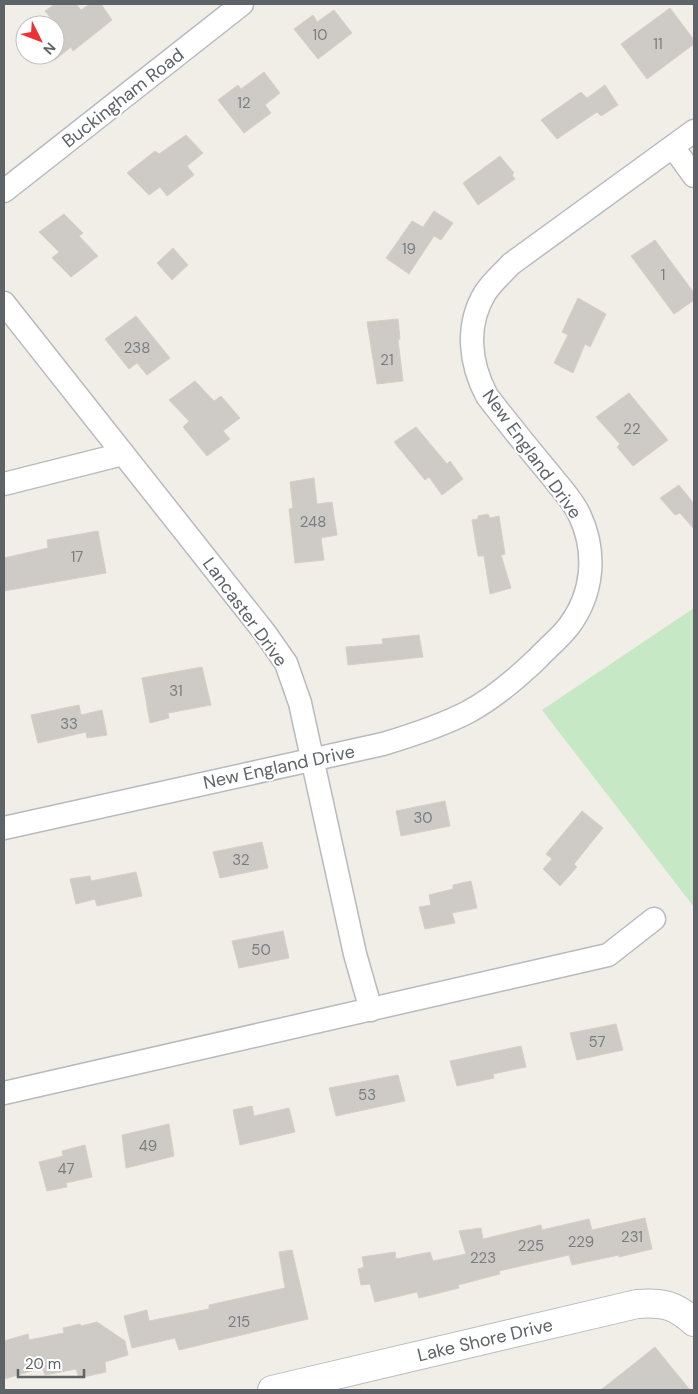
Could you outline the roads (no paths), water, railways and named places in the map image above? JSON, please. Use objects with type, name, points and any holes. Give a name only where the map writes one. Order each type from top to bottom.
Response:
[{"type":"street","name":"Buckingham Road","points":[[4,191],[242,4]]},
{"type":"street","name":"New England Drive","points":[[4,828],[384,744],[428,730],[469,711],[495,695],[523,672],[568,628],[579,611],[588,588],[591,557],[585,528],[579,514],[563,490],[487,396],[474,365],[473,323],[484,295],[493,282],[511,264],[694,131]]},
{"type":"street","points":[[673,146],[694,176]]},
{"type":"street","name":"Lancaster Drive","points":[[4,303],[265,633],[286,663],[300,703],[355,954],[371,1010]]},
{"type":"street","points":[[4,484],[123,454]]},
{"type":"street","points":[[4,1093],[608,956],[654,919]]},
{"type":"street","name":"Lake Shore Drive","points":[[278,1390],[637,1304],[667,1305],[682,1311],[694,1322]]}]
